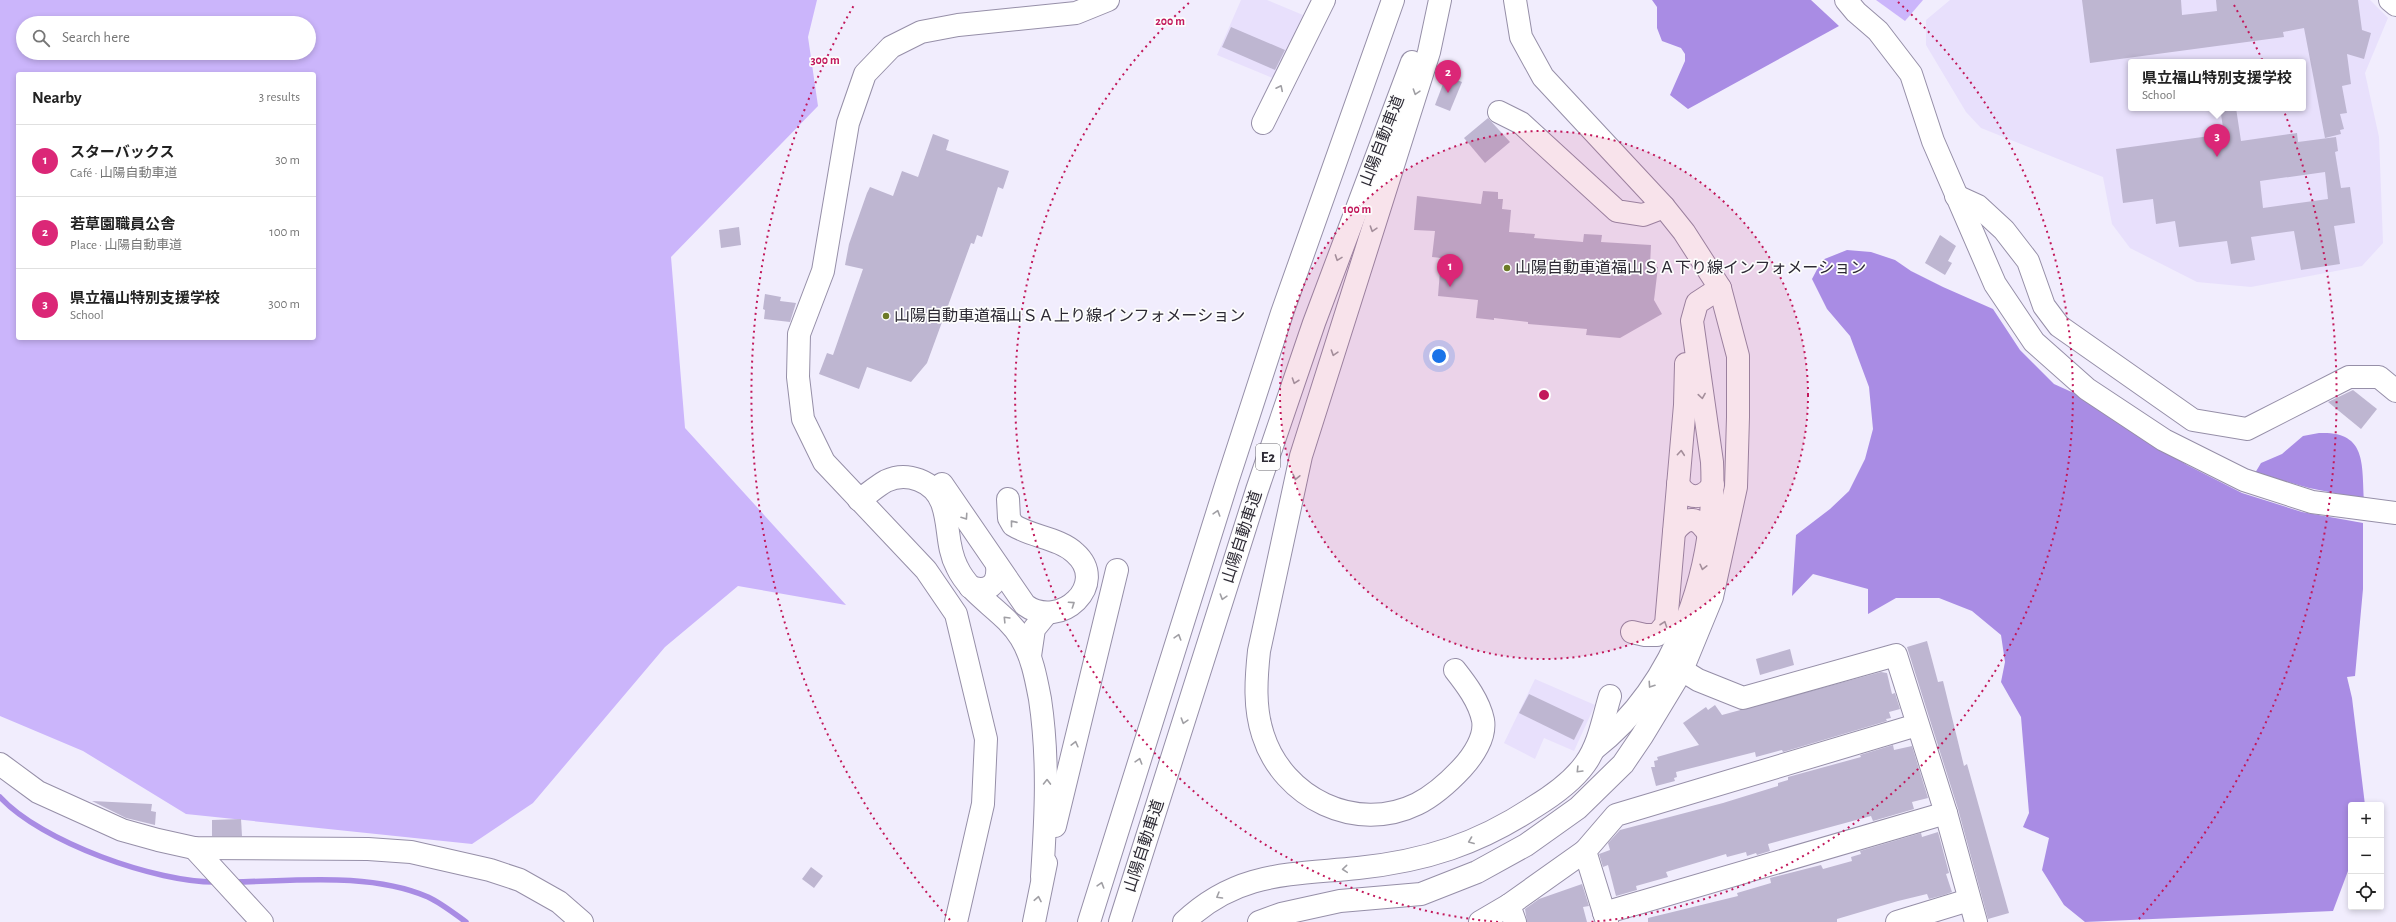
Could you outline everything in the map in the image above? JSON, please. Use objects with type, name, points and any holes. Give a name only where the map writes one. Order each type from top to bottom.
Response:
[{"type":"main road","points":[[956,922],[984,804],[986,739],[956,614],[926,570],[824,462],[803,419],[798,376],[799,334],[822,271],[848,123],[866,74],[891,47],[921,32],[958,25],[1076,13],[1108,0]]},
{"type":"main road","points":[[1263,123],[1324,0]]},
{"type":"main road","name":"山陽自動車道","points":[[1089,922],[1226,482],[1282,313],[1393,0]]},
{"type":"main road","points":[[1439,0],[1429,52],[1301,456],[1259,651],[1256,682],[1257,708],[1263,735],[1273,760],[1289,780],[1308,797],[1330,808],[1352,814],[1373,814],[1402,810],[1435,794],[1469,760],[1480,741],[1483,720],[1477,703],[1467,685],[1454,670]]},
{"type":"main road","name":"山陽自動車道","points":[[1120,922],[1267,461],[1314,324],[1395,104],[1439,0]]},
{"type":"main road","points":[[1259,922],[1281,914],[1340,901],[1421,894],[1477,872],[1526,845],[1578,808],[1623,764],[1682,670],[1712,597],[1736,487],[1738,356],[1720,288],[1684,232],[1664,207],[1543,77],[1521,37],[1515,0]]},
{"type":"main road","points":[[1846,0],[1878,31],[1911,74],[1933,141],[1994,284],[2034,342],[2087,389],[2164,440],[2244,480],[2312,502],[2396,513]]},
{"type":"main road","points":[[2390,0],[2396,5]]},
{"type":"main road","points":[[1499,112],[1521,124],[1617,211],[1643,215],[1664,207]]},
{"type":"main road","points":[[1956,196],[1978,206],[2004,230],[2028,261],[2044,306],[2059,326],[2193,420],[2247,429],[2349,377],[2379,377],[2396,391]]},
{"type":"main road","points":[[1632,632],[1645,636],[1657,635],[1666,624],[1687,382],[1683,319],[1690,304],[1696,298],[1720,288]]},
{"type":"main road","points":[[1594,749],[1614,733],[1630,716],[1672,651],[1694,596],[1709,535],[1713,485],[1712,462],[1692,321],[1697,303],[1720,288]]},
{"type":"main road","points":[[859,500],[878,481],[894,472],[913,470],[931,476],[946,489],[1024,605],[1038,613],[1047,613],[1064,609],[1079,599],[1084,591],[1086,581],[1084,566],[1081,559],[1066,546],[1013,525],[1009,518],[1008,499]]},
{"type":"main road","points":[[859,500],[879,486],[895,478],[914,479],[931,487],[942,502],[951,553],[961,576],[970,587],[1015,629],[1030,656],[1039,694],[1046,744],[1048,781],[1042,877]]},
{"type":"main road","points":[[1678,484],[1682,492],[1695,497],[1702,496],[1713,485]]},
{"type":"main road","points":[[1674,532],[1685,520],[1693,520],[1704,526],[1709,535]]},
{"type":"main road","points":[[970,587],[981,589],[992,586],[996,581],[997,565]]},
{"type":"main road","points":[[1034,922],[1042,877],[1117,570]]},
{"type":"main road","points":[[1030,656],[1034,629],[1047,613]]},
{"type":"main road","points":[[1682,670],[1698,680],[1742,698],[1896,655],[1917,726],[1946,813],[1976,922]]},
{"type":"main road","points":[[1184,922],[1211,900],[1231,888],[1255,880],[1281,874],[1394,862],[1435,854],[1474,841],[1502,828],[1550,797],[1584,765],[1594,749],[1610,696]]},
{"type":"main road","points":[[1480,922],[1512,913],[1585,851],[1616,815],[1917,726]]},
{"type":"main road","points":[[0,764],[38,792],[122,830],[194,848],[368,849],[411,852],[490,870],[520,880],[559,902],[582,922]]},
{"type":"main road","points":[[1585,851],[1605,918],[1946,813]]},
{"type":"main road","points":[[194,848],[262,922]]},
{"type":"main road","points":[[1897,922],[1969,900]]},
{"type":"shaded area","points":[[0,0],[817,0],[808,37],[818,106],[671,257],[685,428],[846,605],[738,586],[665,647],[533,803],[472,844],[186,814],[83,751],[0,716]]},
{"type":"shaded area","points":[[1241,0],[1267,0],[1303,15],[1275,79],[1217,55]]},
{"type":"shaded area","points":[[1652,0],[1811,0],[1839,26],[1688,109],[1670,95],[1685,61],[1685,54],[1681,48],[1662,41],[1657,28],[1657,7]]},
{"type":"shaded area","points":[[1876,0],[1923,0],[1905,21]]},
{"type":"shaded area","points":[[1950,0],[2370,0],[2388,18],[2365,73],[2379,137],[2383,243],[2362,266],[2251,287],[2197,282],[2130,248],[2112,224],[2103,177],[1981,128],[1966,112],[1926,45],[1926,20]]},
{"type":"shaded area","points":[[1847,250],[1871,252],[1895,260],[1911,271],[1943,287],[1993,309],[2020,350],[2054,384],[2076,394],[2187,465],[2242,493],[2302,512],[2363,523],[2363,589],[2355,676],[2347,677],[2352,698],[2365,802],[2348,802],[2348,871],[2333,911],[2085,922],[2064,905],[2042,870],[2049,838],[2023,827],[2029,813],[2021,717],[2001,682],[2005,662],[2001,635],[1972,611],[1939,598],[1896,598],[1868,614],[1868,589],[1813,574],[1792,596],[1796,535],[1830,509],[1849,491],[1865,459],[1873,429],[1869,387],[1850,336],[1827,309],[1812,279],[1822,260]]},
{"type":"shaded area","points":[[2319,433],[2334,434],[2346,437],[2353,443],[2358,451],[2361,461],[2364,499],[2309,488],[2255,473],[2261,463],[2282,454],[2303,436]]},
{"type":"shaded area","points":[[1535,679],[1595,705],[1574,751],[1544,738],[1535,759],[1504,743]]},
{"type":"building","points":[[2082,0],[2181,0],[2182,15],[2217,11],[2216,0],[2358,0],[2362,30],[2371,33],[2364,59],[2347,54],[2351,84],[2342,86],[2347,113],[2340,114],[2344,129],[2340,130],[2341,134],[2325,138],[2304,28],[2283,32],[2284,37],[2090,63]]},
{"type":"building","points":[[1231,27],[1285,50],[1275,70],[1222,47]]},
{"type":"building","points":[[1446,76],[1462,82],[1450,111],[1435,105]]},
{"type":"building","points":[[2220,111],[2236,111],[2241,141],[2297,133],[2298,142],[2336,137],[2338,151],[2335,152],[2341,188],[2350,187],[2355,223],[2334,226],[2340,264],[2301,270],[2294,231],[2251,237],[2255,260],[2231,264],[2227,241],[2179,247],[2175,221],[2156,224],[2153,199],[2123,203],[2116,149],[2224,134]],"holes":[[[2325,172],[2328,199],[2263,208],[2260,181]]]},
{"type":"building","points":[[1488,118],[1510,142],[1485,163],[1464,138]]},
{"type":"building","points":[[933,134],[949,140],[946,150],[1009,171],[1003,189],[998,187],[982,237],[977,235],[974,244],[971,243],[927,363],[911,382],[867,367],[859,389],[819,374],[827,353],[833,355],[863,269],[845,265],[849,244],[867,193],[870,187],[893,196],[902,171],[918,177]]},
{"type":"building","points":[[1483,191],[1498,192],[1498,199],[1503,199],[1502,209],[1511,210],[1509,232],[1535,234],[1534,238],[1583,242],[1584,234],[1602,235],[1601,242],[1651,245],[1650,266],[1658,267],[1654,300],[1662,314],[1620,338],[1586,335],[1587,329],[1528,324],[1528,322],[1494,318],[1494,320],[1476,318],[1478,300],[1438,296],[1441,258],[1432,257],[1435,231],[1414,230],[1417,196],[1481,204]]},
{"type":"building","points":[[739,227],[741,245],[721,248],[719,230]]},
{"type":"building","points":[[1940,235],[1956,246],[1948,261],[1952,263],[1945,275],[1925,263]]},
{"type":"building","points":[[765,294],[781,297],[780,301],[796,303],[790,322],[764,319],[765,310],[763,309]]},
{"type":"building","points":[[2353,390],[2377,409],[2361,429],[2328,402]]},
{"type":"building","points":[[1927,641],[1938,682],[1943,681],[1964,766],[1967,764],[2009,913],[1988,919],[1958,809],[1907,647]]},
{"type":"building","points":[[1790,649],[1794,665],[1760,675],[1756,659]]},
{"type":"building","points":[[1881,672],[1887,673],[1892,694],[1895,693],[1900,709],[1889,712],[1891,718],[1886,719],[1887,721],[1783,752],[1782,750],[1756,757],[1755,752],[1676,772],[1677,777],[1674,778],[1675,781],[1656,786],[1651,767],[1655,767],[1654,761],[1658,760],[1657,757],[1699,745],[1683,723],[1706,707],[1708,710],[1715,705],[1722,715]]},
{"type":"building","points":[[1529,694],[1584,720],[1574,740],[1519,713]]},
{"type":"building","points":[[1893,745],[1894,750],[1912,746],[1928,798],[1912,802],[1914,809],[1873,821],[1871,816],[1768,844],[1770,851],[1757,855],[1756,853],[1747,856],[1746,852],[1727,857],[1726,854],[1666,872],[1668,877],[1636,886],[1637,890],[1616,896],[1608,865],[1603,867],[1599,854],[1610,850],[1608,843],[1620,830],[1723,803],[1778,786],[1778,783],[1788,780],[1788,777],[1861,757],[1860,755]]},
{"type":"building","points":[[92,801],[152,804],[151,811],[156,812],[155,825],[126,818]]},
{"type":"building","points":[[241,819],[242,836],[212,836],[212,820]]},
{"type":"building","points":[[1938,832],[1949,873],[1946,874],[1952,892],[1944,895],[1929,899],[1927,894],[1898,901],[1837,919],[1837,922],[1648,922],[1648,918],[1738,896],[1737,893],[1771,883],[1770,878],[1821,865],[1823,869],[1852,861],[1851,857],[1861,854],[1860,851],[1921,833],[1922,837]]},
{"type":"building","points":[[811,867],[823,876],[814,888],[802,879]]},
{"type":"building","points":[[1582,884],[1589,906],[1583,907],[1587,922],[1527,922],[1525,909],[1539,899]]},
{"type":"waterway","points":[[0,797],[19,814],[43,829],[71,844],[101,857],[164,875],[192,880],[217,882]]},
{"type":"waterway","points":[[234,882],[332,880],[382,884],[406,889],[428,897],[443,905],[466,922]]},
{"type":"place","name":"若草園職員公舎","points":[[1448,93]]},
{"type":"place","name":"県立福山特別支援学校","points":[[2217,157]]},
{"type":"place","name":"山陽自動車道福山ＳＡ下り線インフォメーション","points":[[1507,268]]},
{"type":"place","name":"スターバックス","points":[[1450,287]]},
{"type":"place","name":"山陽自動車道福山ＳＡ上り線インフォメーション","points":[[886,316]]}]
